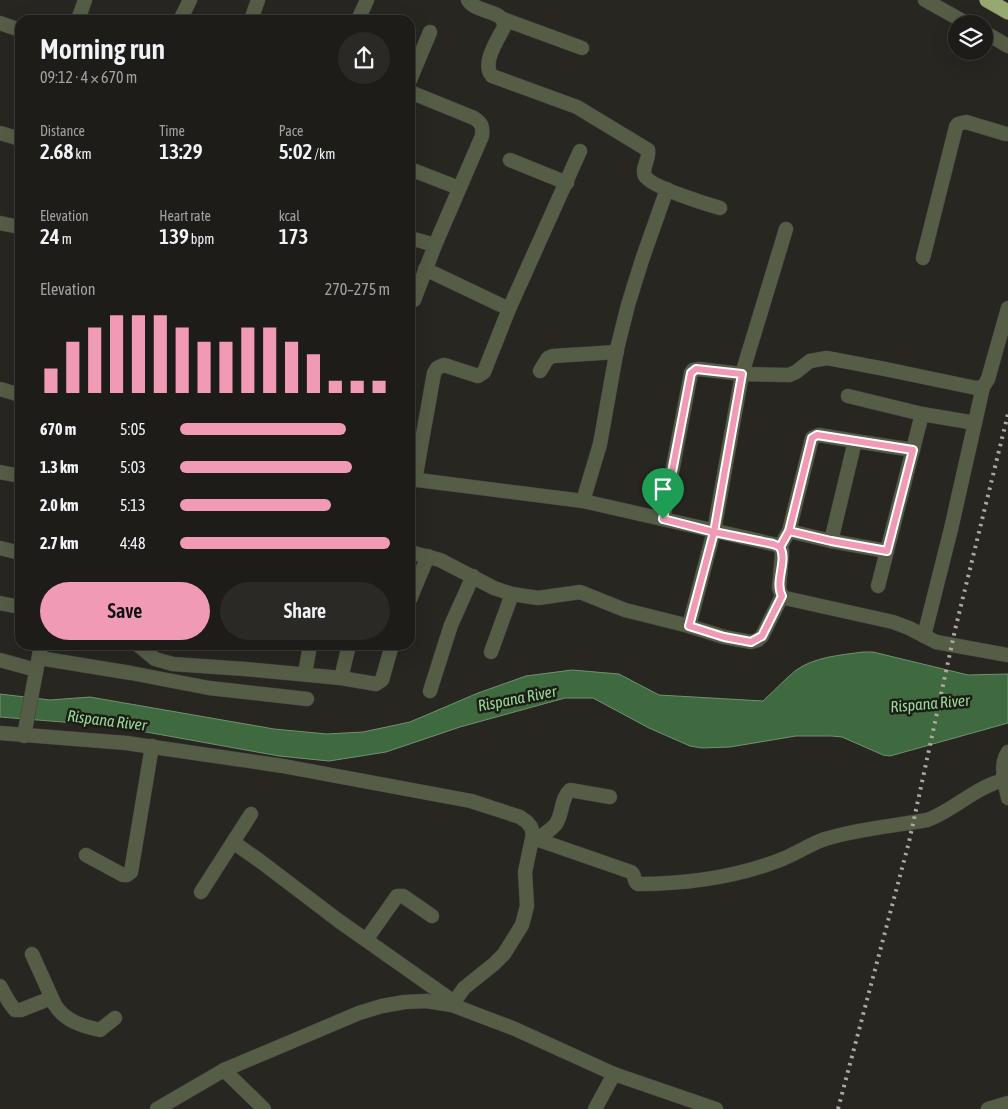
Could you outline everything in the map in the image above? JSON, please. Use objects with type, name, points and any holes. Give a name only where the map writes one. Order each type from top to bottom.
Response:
[{"type":"highway","points":[[987,0],[1008,12]]},
{"type":"street","points":[[80,15],[85,0]]},
{"type":"street","points":[[182,15],[190,0]]},
{"type":"street","points":[[253,15],[258,0]]},
{"type":"street","points":[[360,15],[367,0]]},
{"type":"street","points":[[468,0],[475,7],[503,19],[582,48]]},
{"type":"street","points":[[925,0],[952,15]]},
{"type":"street","points":[[503,19],[504,27],[488,66],[489,73],[492,76],[577,108],[644,146],[649,153],[645,176],[651,182],[667,190],[720,208]]},
{"type":"street","points":[[0,23],[15,28]]},
{"type":"street","points":[[415,68],[430,32]]},
{"type":"street","points":[[993,37],[1008,46]]},
{"type":"street","points":[[415,94],[474,118],[481,124],[483,129],[482,136],[425,269],[415,297]]},
{"type":"street","points":[[923,258],[958,124],[966,122],[1007,133]]},
{"type":"street","points":[[0,133],[15,138]]},
{"type":"street","points":[[415,470],[434,373],[437,368],[444,365],[478,376],[486,367],[580,151]]},
{"type":"street","points":[[510,160],[567,183]]},
{"type":"street","points":[[415,171],[459,188]]},
{"type":"street","points":[[583,501],[603,428],[616,352],[628,305],[667,190]]},
{"type":"street","points":[[0,223],[15,226]]},
{"type":"street","points":[[689,626],[714,532],[742,374],[786,229]]},
{"type":"street","points":[[415,239],[435,245]]},
{"type":"street","points":[[425,269],[510,309]]},
{"type":"street","points":[[924,636],[983,387],[990,372],[1008,308]]},
{"type":"street","points":[[540,372],[548,358],[553,356],[616,352]]},
{"type":"street","points":[[663,519],[692,371],[702,369],[742,374],[789,375],[810,361],[827,358],[976,388],[983,387]]},
{"type":"street","points":[[0,389],[15,394]]},
{"type":"street","points":[[848,396],[922,414],[975,423]]},
{"type":"street","points":[[878,586],[922,414]]},
{"type":"street","points":[[415,553],[450,565],[494,588],[512,594],[538,598],[580,592],[625,610],[724,637],[751,642],[762,636],[782,596],[779,588],[782,554],[780,547],[789,531],[812,438],[819,435],[913,450]]},
{"type":"street","points":[[831,541],[855,440]]},
{"type":"street","points":[[0,472],[15,475]]},
{"type":"street","points":[[415,480],[583,501],[780,547]]},
{"type":"street","points":[[789,531],[887,551]]},
{"type":"street","points":[[0,548],[15,552]]},
{"type":"street","points":[[415,588],[428,556]]},
{"type":"street","points":[[430,690],[451,625],[472,576]]},
{"type":"street","points":[[491,652],[512,594]]},
{"type":"street","points":[[782,596],[893,622],[936,642],[1008,656]]},
{"type":"street","points":[[0,603],[15,606]]},
{"type":"street","points":[[145,650],[155,660],[173,664],[304,674],[378,683],[382,680],[391,650]]},
{"type":"street","points":[[304,674],[309,650]]},
{"type":"street","points":[[341,678],[348,650]]},
{"type":"street","points":[[0,660],[39,658],[139,674],[209,688],[307,700]]},
{"type":"street","points":[[26,731],[39,658]]},
{"type":"street","points":[[0,733],[26,731],[152,746],[283,766],[471,801],[520,817],[531,827],[534,839],[525,872],[527,898],[522,925],[504,954],[464,988],[453,1004]]},
{"type":"street","points":[[86,855],[122,875],[127,875],[130,872],[152,746]]},
{"type":"street","points":[[1008,752],[1003,762],[1008,798]]},
{"type":"street","points":[[534,839],[630,872],[635,876],[638,884],[724,877],[780,860],[817,842],[836,836],[931,819],[975,793],[1006,780]]},
{"type":"street","points":[[534,839],[556,824],[565,795],[570,790],[610,797]]},
{"type":"street","points":[[201,892],[251,814]]},
{"type":"street","points":[[233,842],[453,1004],[515,1029],[614,1074],[716,1109]]},
{"type":"street","points":[[366,940],[397,896],[403,896],[432,916]]},
{"type":"street","points":[[32,954],[51,998],[59,1012],[68,1020],[102,1030],[115,1018]]},
{"type":"street","points":[[0,986],[15,1010],[21,1010],[51,998]]},
{"type":"street","points":[[157,1109],[224,1070],[359,1012],[405,1002],[426,1001],[453,1004]]},
{"type":"street","points":[[224,1070],[264,1109]]},
{"type":"street","points":[[595,1109],[614,1074]]},
{"type":"street","points":[[988,1109],[1008,1103]]},
{"type":"water","name":"Rispana River","points":[[873,652],[968,675],[1008,674],[1008,723],[890,756],[883,755],[842,737],[831,736],[796,736],[730,747],[702,748],[690,746],[649,728],[593,698],[565,698],[460,727],[386,752],[329,761],[279,756],[113,726],[0,717],[0,694],[50,700],[90,697],[274,729],[327,734],[363,732],[410,722],[478,693],[526,676],[572,670],[619,674],[659,695],[763,701],[802,666],[827,657]]},
{"type":"railway","points":[[838,1109],[909,842],[955,630],[1008,414]]},
{"type":"route","points":[[663,519],[691,373],[696,369],[742,374],[714,532],[780,547],[789,531],[814,436],[819,435],[913,450],[887,551],[789,531],[780,547],[782,554],[779,588],[782,596],[762,636],[758,640],[751,642],[724,637],[689,626],[714,532],[663,519]]}]
